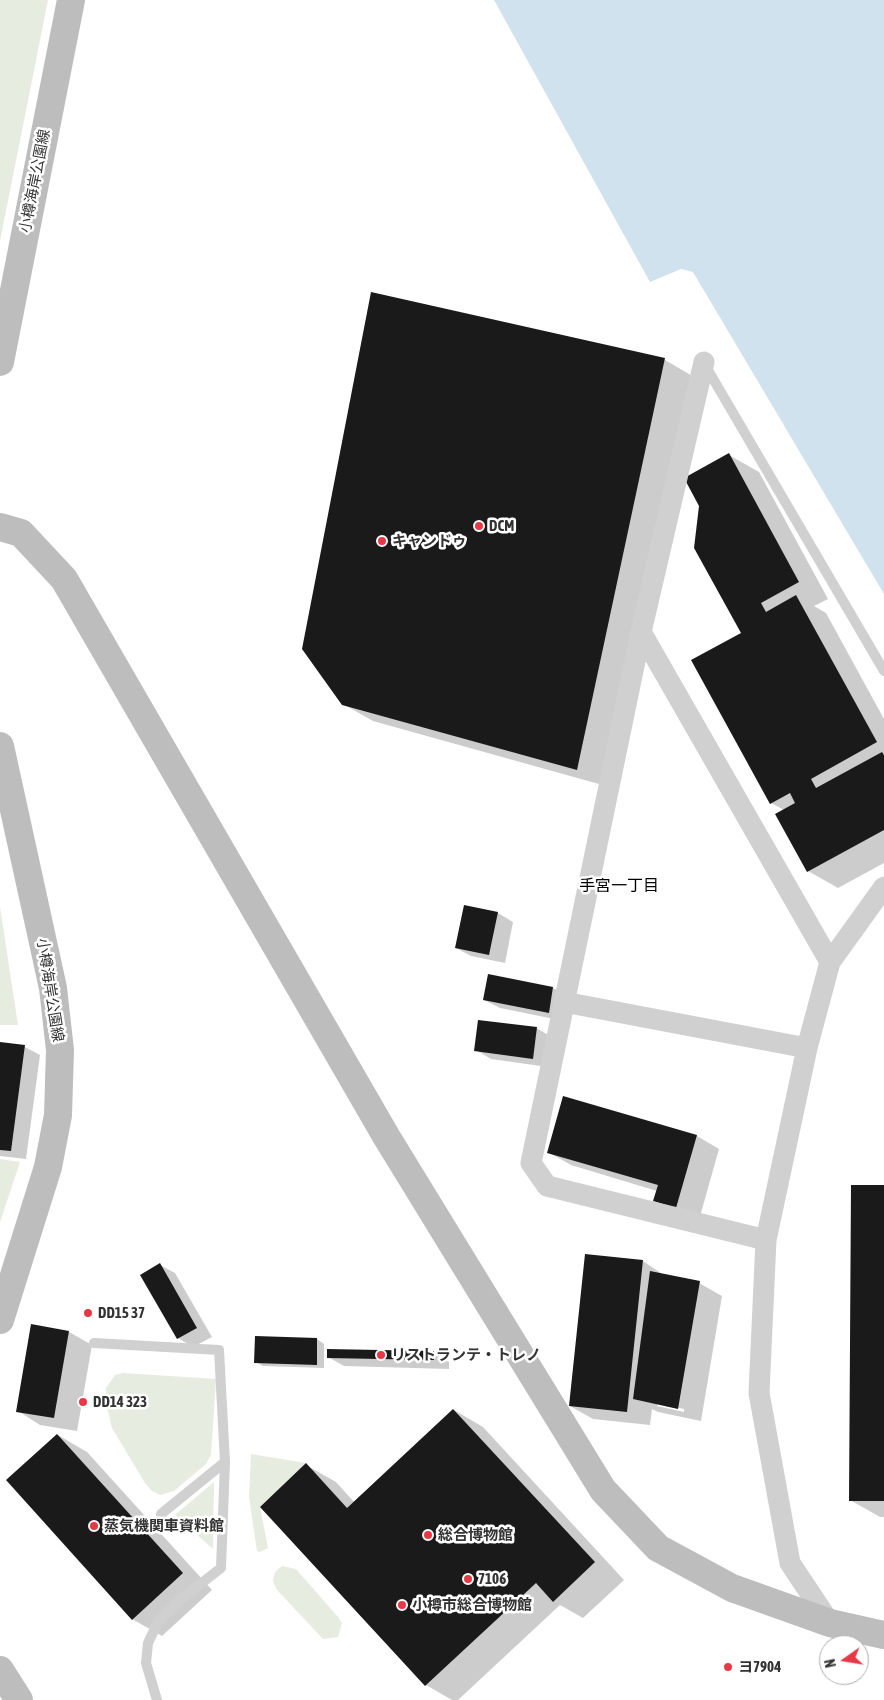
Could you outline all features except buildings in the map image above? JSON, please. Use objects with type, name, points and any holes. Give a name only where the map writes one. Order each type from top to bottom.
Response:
[{"type":"street","name":"小樽海岸公園線","points":[[0,362],[71,0]]},
{"type":"street","points":[[704,362],[641,632],[531,1163],[548,1186],[766,1240]]},
{"type":"street","points":[[0,527],[21,533],[64,579],[386,1136],[603,1490],[658,1548],[732,1588],[830,1623],[884,1635]]},
{"type":"street","points":[[641,632],[830,962]]},
{"type":"street","name":"小樽海岸公園線","points":[[0,746],[53,988],[60,1050],[58,1115],[48,1167],[0,1320]]},
{"type":"street","points":[[830,1623],[790,1563],[759,1393],[766,1240],[807,1048],[830,962],[884,887]]},
{"type":"street","points":[[564,1002],[807,1048]]},
{"type":"street","points":[[0,1670],[19,1700]]},
{"type":"lane","points":[[704,362],[884,671]]},
{"type":"lane","points":[[94,1342],[219,1350],[225,1462],[221,1568],[180,1599],[158,1622],[148,1643],[146,1663],[157,1700]]},
{"type":"lane","points":[[162,1514],[225,1462]]},
{"type":"shaded area","points":[[0,0],[48,0],[0,241]]},
{"type":"shaded area","points":[[0,907],[18,1025],[0,1025]]},
{"type":"shaded area","points":[[0,1159],[20,1162],[0,1222]]},
{"type":"shaded area","points":[[123,1373],[216,1379],[211,1455],[206,1464],[174,1491],[160,1495],[152,1491],[145,1483],[112,1428],[106,1403],[106,1388],[115,1375]]},
{"type":"shaded area","points":[[251,1454],[306,1463],[260,1507],[268,1548],[260,1552],[257,1551],[249,1497]]},
{"type":"shaded area","points":[[214,1482],[213,1549],[175,1515]]},
{"type":"shaded area","points":[[282,1566],[296,1569],[338,1617],[342,1623],[338,1637],[323,1639],[277,1590],[273,1581],[275,1572]]},
{"type":"water","points":[[494,0],[884,0],[884,594],[693,272],[681,269],[650,282]]},
{"type":"place","name":"DCM","points":[[479,526]]},
{"type":"place","name":"キャンドゥ","points":[[382,541]]},
{"type":"place","name":"DD15 37","points":[[88,1313]]},
{"type":"place","name":"リストランテ・トレノ","points":[[381,1355]]},
{"type":"place","name":"DD14 323","points":[[83,1402]]},
{"type":"place","name":"蒸気機関車資料館","points":[[94,1526]]},
{"type":"place","name":"総合博物館","points":[[428,1535]]},
{"type":"place","name":"7106","points":[[468,1579]]},
{"type":"place","name":"小樽市総合博物館","points":[[402,1605]]},
{"type":"place","name":"ヨ7904","points":[[728,1667]]},
{"type":"district","name":"手宮一丁目","points":[[619,886]]}]
